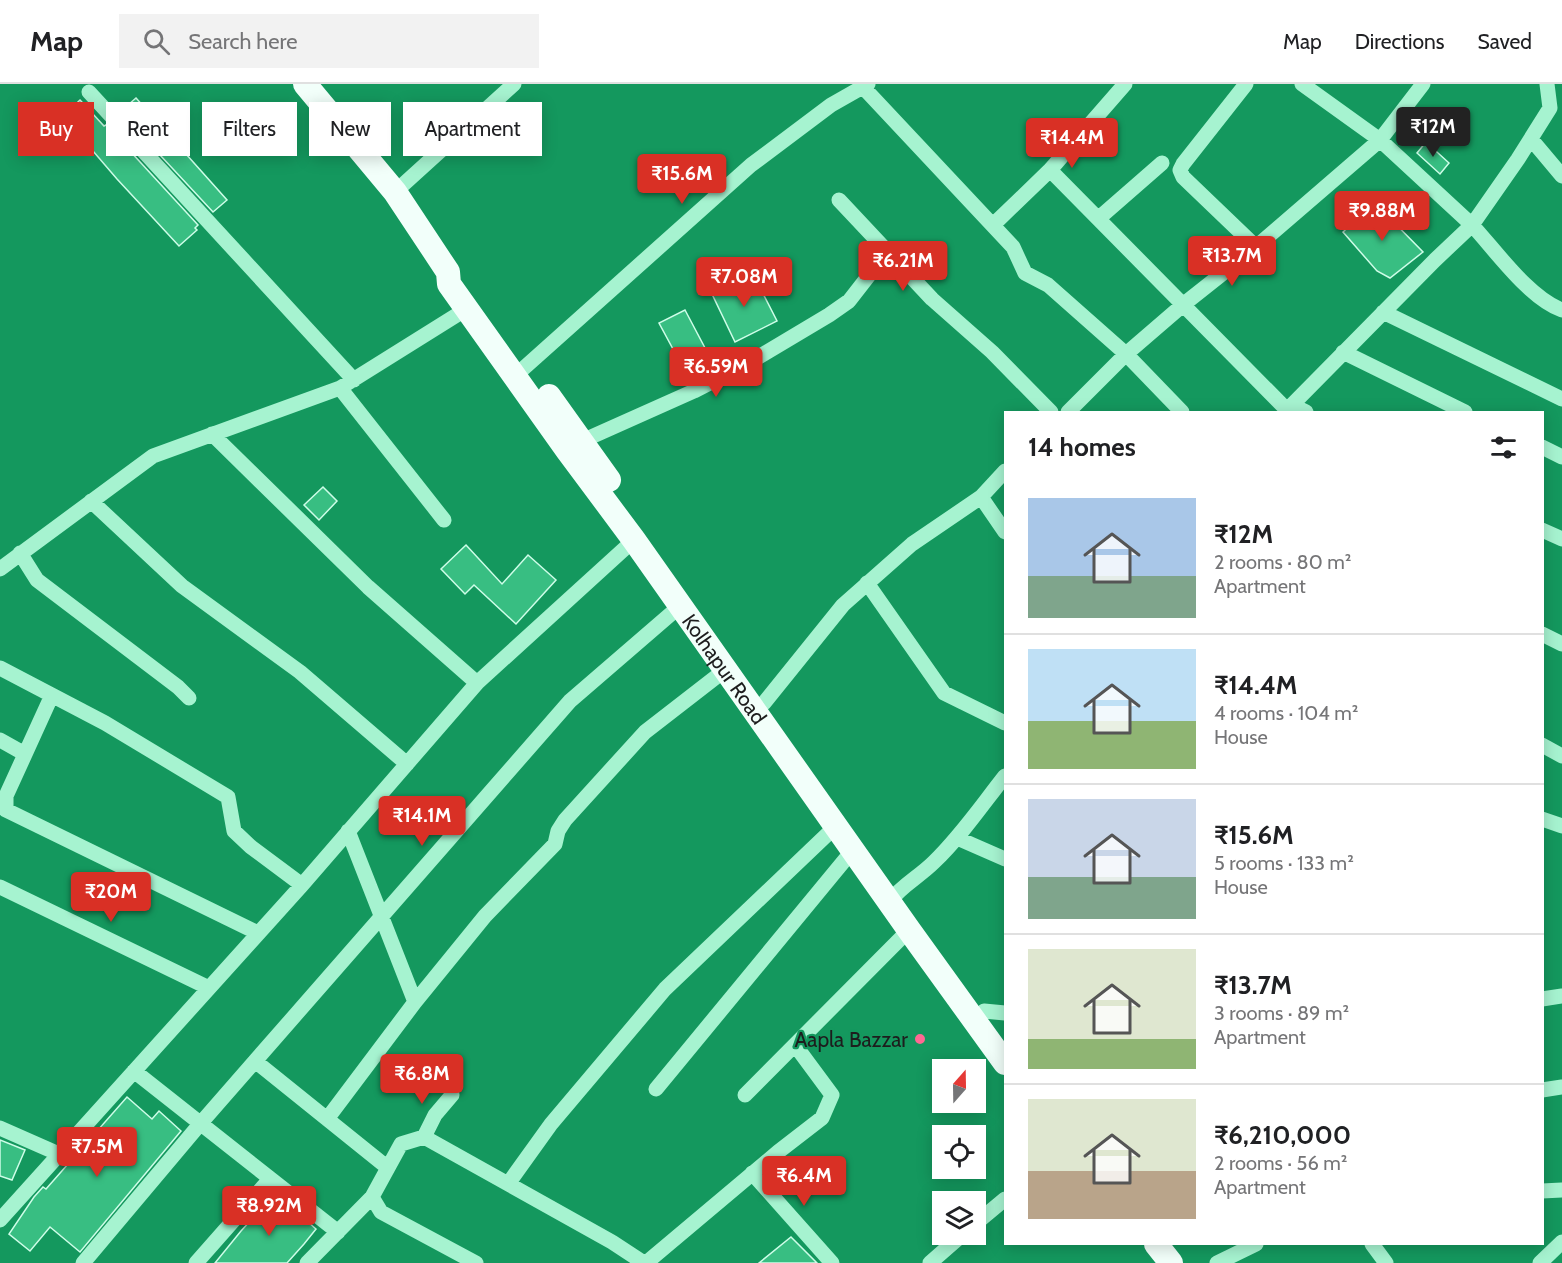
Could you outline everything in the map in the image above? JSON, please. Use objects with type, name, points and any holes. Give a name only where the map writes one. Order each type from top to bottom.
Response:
[{"type":"main road","name":"Kolhapur Road","points":[[304,84],[395,192],[448,272],[449,284],[582,441],[894,895],[909,930],[1004,1062]]},
{"type":"main road","name":"Kolhapur Road","points":[[448,272],[461,278],[634,540],[853,850],[995,1012],[1004,1040]]},
{"type":"main road","points":[[1140,1245],[1152,1263]]},
{"type":"main road","points":[[1157,1245],[1171,1263]]},
{"type":"street","points":[[395,192],[514,84]]},
{"type":"street","points":[[993,225],[1050,170],[1125,84]]},
{"type":"street","points":[[1246,84],[1180,170],[1183,177],[1256,247]]},
{"type":"street","points":[[1302,84],[1380,140],[1472,225],[1537,297],[1562,310]]},
{"type":"street","points":[[1069,411],[1126,354],[1256,247],[1380,140],[1423,84]]},
{"type":"street","points":[[1050,170],[1288,409],[1472,225],[1550,108],[1547,84]]},
{"type":"street","points":[[521,371],[751,165],[831,105],[866,86],[1013,247],[1025,273],[1048,285],[1126,354],[1181,411]]},
{"type":"street","points":[[89,92],[347,384],[444,520]]},
{"type":"street","points":[[1531,139],[1562,176]]},
{"type":"street","points":[[1099,218],[1162,164]]},
{"type":"street","points":[[839,200],[932,299],[992,352],[1050,411]]},
{"type":"street","points":[[582,441],[694,391],[752,361],[829,315],[849,301],[870,274],[897,262]]},
{"type":"street","points":[[0,569],[153,456],[347,384],[468,308]]},
{"type":"street","points":[[1383,312],[1562,399]]},
{"type":"street","points":[[1343,352],[1463,411]]},
{"type":"street","points":[[212,434],[368,587],[477,683]]},
{"type":"street","points":[[1544,448],[1562,457]]},
{"type":"street","points":[[764,703],[843,605],[912,544],[981,497],[1004,472]]},
{"type":"street","points":[[981,497],[1004,531]]},
{"type":"street","points":[[91,501],[182,586],[300,672],[407,764]]},
{"type":"street","points":[[1544,531],[1562,539]]},
{"type":"street","points":[[0,1220],[302,885],[477,683],[634,540]]},
{"type":"street","points":[[20,553],[37,579],[178,687],[189,698]]},
{"type":"street","points":[[867,583],[944,693],[1004,723]]},
{"type":"street","points":[[82,1263],[200,1124],[570,701],[680,606]]},
{"type":"street","points":[[1544,634],[1562,644]]},
{"type":"street","points":[[0,668],[105,723],[228,797],[234,831],[251,847],[302,885]]},
{"type":"street","points":[[327,1119],[415,1002],[485,916],[555,844],[558,831],[565,820],[645,732],[725,670]]},
{"type":"street","points":[[52,695],[6,796],[6,810],[258,933]]},
{"type":"street","points":[[0,740],[25,754]]},
{"type":"street","points":[[1544,747],[1562,756]]},
{"type":"street","points":[[894,895],[933,864],[957,838],[1004,777]]},
{"type":"street","points":[[1544,820],[1562,826]]},
{"type":"street","points":[[508,1184],[551,1124],[665,988],[836,826]]},
{"type":"street","points":[[348,831],[415,1002]]},
{"type":"street","points":[[957,838],[1004,859]]},
{"type":"street","points":[[656,1089],[853,850]]},
{"type":"street","points":[[0,887],[209,988]]},
{"type":"street","points":[[745,1095],[909,930]]},
{"type":"street","points":[[1544,999],[1562,996]]},
{"type":"street","points":[[307,1263],[372,1197],[401,1144],[424,1137],[612,1242],[645,1263],[752,1173],[822,1118],[832,1095],[795,1045]]},
{"type":"street","points":[[255,1061],[388,1168]]},
{"type":"street","points":[[134,1071],[338,1232]]},
{"type":"street","points":[[1544,1090],[1562,1087]]},
{"type":"street","points":[[424,1137],[435,1115],[452,1095]]},
{"type":"street","points":[[0,1128],[59,1154]]},
{"type":"street","points":[[752,1173],[832,1263]]},
{"type":"street","points":[[196,1263],[270,1179]]},
{"type":"street","points":[[1544,1191],[1562,1190]]},
{"type":"street","points":[[372,1197],[381,1212],[454,1257],[476,1263]]},
{"type":"street","points":[[986,1214],[1004,1199]]},
{"type":"street","points":[[1540,1263],[1562,1242]]},
{"type":"street","points":[[930,1263],[950,1245]]},
{"type":"street","points":[[1217,1263],[1254,1245]]},
{"type":"street","points":[[1373,1245],[1386,1263]]},
{"type":"building","points":[[94,115],[104,126],[106,125],[106,156],[135,156],[198,225],[195,228],[197,230],[179,246],[94,152]]},
{"type":"building","points":[[1426,142],[1449,163],[1440,174],[1417,153]]},
{"type":"building","points":[[161,156],[188,156],[227,200],[213,212]]},
{"type":"building","points":[[1375,203],[1423,252],[1390,278],[1377,271],[1343,232]]},
{"type":"building","points":[[753,274],[777,321],[735,342],[712,294]]},
{"type":"building","points":[[685,310],[705,348],[680,362],[659,323]]},
{"type":"building","points":[[323,487],[337,501],[319,520],[304,505]]},
{"type":"building","points":[[466,545],[502,584],[528,555],[556,580],[516,624],[474,585],[465,594],[441,569]]},
{"type":"building","points":[[127,1097],[152,1119],[159,1111],[181,1131],[80,1252],[50,1227],[30,1251],[9,1234],[34,1197],[43,1187],[46,1189]]},
{"type":"building","points":[[0,1140],[25,1150],[12,1180],[0,1176]]},
{"type":"building","points":[[273,1196],[316,1229],[304,1244],[287,1263],[215,1263],[241,1231]]},
{"type":"building","points":[[791,1237],[817,1263],[759,1263]]},
{"type":"place","name":"Aapla Bazzar","points":[[920,1039]]}]
